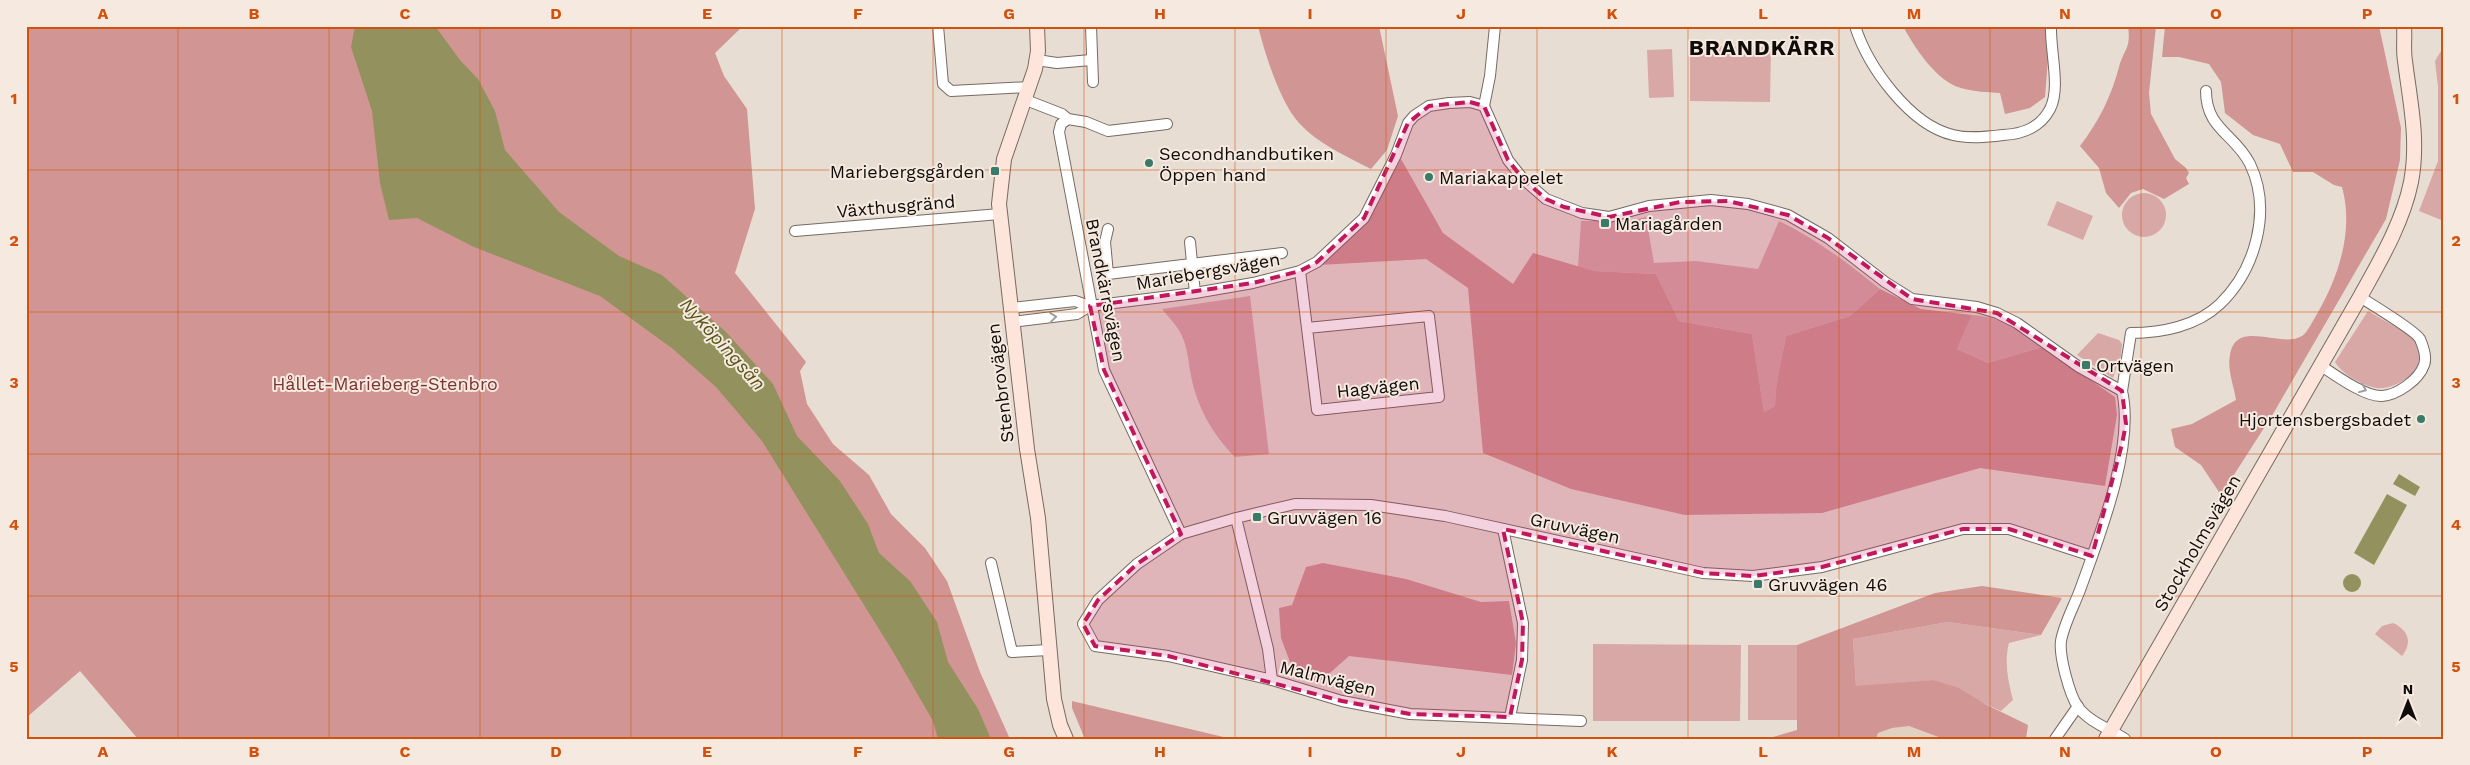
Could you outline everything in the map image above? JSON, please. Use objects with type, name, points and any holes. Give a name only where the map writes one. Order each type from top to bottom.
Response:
[{"type":"street","points":[[938,26],[943,84],[951,92],[1028,93],[1062,114],[1068,120],[1086,122],[1102,129],[1119,131],[1166,124]]},
{"type":"street","name":"Stenbrovägen","points":[[1037,26],[1037,60],[1028,93],[1002,164],[1000,214],[1010,308],[1038,518],[1054,699],[1060,725],[1066,739]]},
{"type":"street","points":[[1091,26],[1093,82]]},
{"type":"street","points":[[1495,26],[1490,76],[1484,106],[1508,160],[1523,179],[1546,199],[1582,213],[1609,217],[1680,202],[1728,201],[1788,215],[1828,238],[1885,282],[1912,298],[1940,304],[1977,307],[1997,313],[2017,323],[2079,367],[2122,391]]},
{"type":"street","points":[[1855,26],[1860,43],[1876,70],[1914,114],[1934,128],[1953,136],[1969,137],[2015,134],[2035,127],[2044,119],[2055,97],[2051,26]]},
{"type":"street","name":"Stockholmsvägen","points":[[2109,734],[2360,297],[2380,261],[2401,213],[2411,182],[2414,139],[2410,87],[2404,58],[2404,26]]},
{"type":"street","points":[[1037,60],[1057,63],[1091,60]]},
{"type":"street","points":[[2125,739],[2109,734],[2078,706],[2065,673],[2061,641],[2092,556],[2112,490],[2126,424],[2122,391],[2131,333],[2158,332],[2178,327],[2203,316],[2219,305],[2239,279],[2254,249],[2260,216],[2255,179],[2249,163],[2240,150],[2214,121],[2208,109],[2206,90]]},
{"type":"street","name":"Mariebergsvägen","points":[[1012,322],[1077,314],[1090,306],[1195,293],[1253,283],[1300,271],[1317,262],[1364,218],[1396,155],[1408,123],[1414,116],[1429,106],[1449,102],[1470,102],[1484,106]]},
{"type":"street","name":"Brandkärrsvägen","points":[[1068,120],[1061,124],[1059,132],[1090,306],[1104,370],[1181,534]]},
{"type":"street","name":"Växthusgränd","points":[[794,231],[1000,214]]},
{"type":"street","points":[[1108,229],[1105,242],[1108,274],[1192,265],[1282,252]]},
{"type":"street","points":[[1190,242],[1195,293]]},
{"type":"street","name":"Hagvägen","points":[[1300,271],[1317,410],[1439,397],[1430,316],[1307,328]]},
{"type":"street","points":[[2320,365],[2360,389],[2382,396],[2398,391],[2413,380],[2424,365],[2424,354],[2419,337],[2360,297]]},
{"type":"street","name":"Mariebergsvägen","points":[[1010,308],[1075,301],[1090,306]]},
{"type":"street","name":"Gruvvägen","points":[[1083,624],[1098,600],[1137,564],[1181,534],[1295,504],[1371,505],[1445,516],[1703,573],[1753,576],[1822,567],[1963,529],[2009,529],[2092,556]]},
{"type":"street","points":[[1236,518],[1268,649],[1272,680]]},
{"type":"street","points":[[1503,529],[1523,623],[1522,660],[1510,718]]},
{"type":"street","points":[[991,563],[1012,652],[1049,650]]},
{"type":"street","name":"Malmvägen","points":[[1083,624],[1095,646],[1168,656],[1272,680],[1342,701],[1410,714],[1581,721]]},
{"type":"street","points":[[2054,739],[2078,706]]},
{"type":"highlighted area","points":[[1470,102],[1484,106],[1508,160],[1523,179],[1546,199],[1564,207],[1609,217],[1680,202],[1728,201],[1788,215],[1828,238],[1912,299],[1997,313],[2122,391],[2126,424],[2092,556],[2009,529],[1963,529],[1822,567],[1753,576],[1703,573],[1503,529],[1523,623],[1522,660],[1510,717],[1410,714],[1342,701],[1168,656],[1095,646],[1083,624],[1098,600],[1137,564],[1181,534],[1104,370],[1090,306],[1253,283],[1300,271],[1317,262],[1364,218],[1408,123],[1429,106]]},
{"type":"shaded area","points":[[1690,46],[1771,47],[1770,102],[1690,101]]},
{"type":"shaded area","points":[[2444,46],[2444,221],[2419,211],[2438,161],[2438,87],[2435,61]]},
{"type":"shaded area","points":[[1672,49],[1674,97],[1649,98],[1647,50]]},
{"type":"shaded area","points":[[2144,193],[2156,197],[2162,203],[2166,215],[2162,227],[2156,233],[2144,237],[2132,233],[2126,227],[2122,215],[2126,203],[2132,197]]},
{"type":"shaded area","points":[[2057,201],[2093,216],[2083,240],[2047,225]]},
{"type":"shaded area","points":[[1646,217],[1654,263],[1696,261],[1758,269],[1779,221],[1831,252],[1880,289],[1850,316],[1786,336],[1777,380],[1775,406],[1764,412],[1752,334],[1679,321],[1656,274],[1594,271],[1578,267],[1581,221],[1629,221]]},
{"type":"shaded area","points":[[1250,296],[1269,454],[1235,457],[1207,420],[1197,399],[1181,334],[1162,309]]},
{"type":"shaded area","points":[[2368,311],[2423,343],[2424,356],[2420,364],[2411,375],[2398,384],[2384,388],[2366,385],[2353,379],[2335,362]]},
{"type":"shaded area","points":[[1972,315],[2002,321],[2026,334],[2043,347],[1988,363],[1957,349]]},
{"type":"shaded area","points":[[2098,333],[2119,340],[2122,344],[2121,356],[2113,378],[2077,355]]},
{"type":"shaded area","points":[[1948,622],[2041,635],[2009,643],[2007,672],[2013,700],[2001,711],[1933,680],[1856,687],[1853,639]]},
{"type":"shaded area","points":[[2393,623],[2402,629],[2407,637],[2407,646],[2402,656],[2375,634],[2382,626]]},
{"type":"shaded area","points":[[1593,644],[1741,645],[1740,721],[1593,721]]},
{"type":"shaded area","points":[[1748,645],[1797,645],[1797,720],[1748,720]]},
{"type":"shaded area","points":[[1909,726],[1944,739],[1876,739],[1878,733],[1892,728]]},
{"type":"green space","name":"Hållet-Marieberg-Stenbro","points":[[26,26],[743,26],[715,53],[724,76],[747,109],[755,209],[735,273],[806,362],[800,371],[807,404],[833,444],[869,475],[891,514],[925,548],[947,581],[980,672],[1010,739],[138,739],[80,671],[26,718]]},
{"type":"green space","points":[[1258,26],[1379,26],[1398,116],[1387,150],[1371,169],[1324,143],[1299,123],[1292,114],[1280,90],[1269,63]]},
{"type":"green space","points":[[1903,26],[2046,26],[2048,59],[2045,97],[2030,108],[2005,114],[2000,93],[1966,89],[1943,79],[1927,63]]},
{"type":"green space","points":[[2128,26],[2156,26],[2149,93],[2151,114],[2175,159],[2189,173],[2186,178],[2189,184],[2164,199],[2143,189],[2131,193],[2119,208],[2106,193],[2099,168],[2080,146],[2099,118],[2108,99],[2128,44]]},
{"type":"green space","points":[[2165,26],[2379,26],[2401,128],[2400,160],[2386,219],[2273,414],[2221,495],[2201,465],[2175,447],[2171,429],[2192,424],[2236,400],[2229,361],[2234,344],[2241,338],[2260,336],[2293,339],[2302,336],[2306,332],[2325,299],[2338,268],[2345,236],[2345,203],[2342,187],[2334,185],[2313,172],[2293,172],[2280,144],[2253,135],[2225,113],[2221,82],[2209,64],[2179,57],[2162,57]]},
{"type":"green space","points":[[1401,159],[1443,233],[1513,284],[1533,253],[1594,271],[1656,274],[1679,321],[1752,334],[1764,412],[1775,406],[1777,380],[1786,336],[1850,316],[1880,289],[1921,309],[1972,315],[1957,349],[1988,363],[2043,347],[2115,397],[2117,415],[2105,486],[1980,468],[1822,513],[1685,515],[1571,489],[1483,453],[1468,288],[1426,259],[1319,265],[1367,221]]},
{"type":"green space","points":[[1323,563],[1406,579],[1481,602],[1509,601],[1516,643],[1512,675],[1349,656],[1322,680],[1309,681],[1293,670],[1281,638],[1279,608],[1292,605],[1306,567]]},
{"type":"green space","points":[[1982,586],[2062,598],[2041,635],[1948,622],[1853,639],[1856,686],[1933,680],[1959,688],[1985,704],[2028,725],[2026,739],[1944,739],[1909,726],[1892,728],[1878,733],[1876,739],[1766,739],[1797,730],[1797,645],[1935,593]]},
{"type":"green space","points":[[1072,701],[1232,739],[1085,739],[1072,708]]},
{"type":"water","name":"Nyköpingsån","points":[[355,26],[435,26],[460,60],[478,79],[495,111],[505,150],[559,212],[619,256],[662,275],[726,332],[773,384],[797,436],[840,481],[868,524],[879,553],[910,581],[937,622],[948,662],[978,709],[991,739],[938,739],[933,721],[892,650],[762,441],[716,387],[673,349],[600,296],[474,247],[417,218],[389,220],[380,183],[372,111],[351,47]]},
{"type":"water","points":[[2399,474],[2420,487],[2415,496],[2393,484]]},
{"type":"water","points":[[2387,494],[2407,505],[2374,565],[2354,553]]},
{"type":"water","points":[[2352,574],[2358,577],[2361,583],[2358,589],[2352,592],[2346,589],[2343,583],[2346,577]]},
{"type":"place","name":"Secondhandbutiken Öppen hand","points":[[1149,163]]},
{"type":"place","name":"Mariebergsgården","points":[[995,171]]},
{"type":"place","name":"Mariakappelet","points":[[1429,177]]},
{"type":"place","name":"Mariagården","points":[[1605,223]]},
{"type":"place","name":"Ortvägen","points":[[2086,365]]},
{"type":"place","name":"Hjortensbergsbadet","points":[[2421,419]]},
{"type":"place","name":"Gruvvägen 16","points":[[1257,517]]},
{"type":"place","name":"Gruvvägen 46","points":[[1758,584]]},
{"type":"district","name":"BRANDKÄRR","points":[[1762,47]]}]
